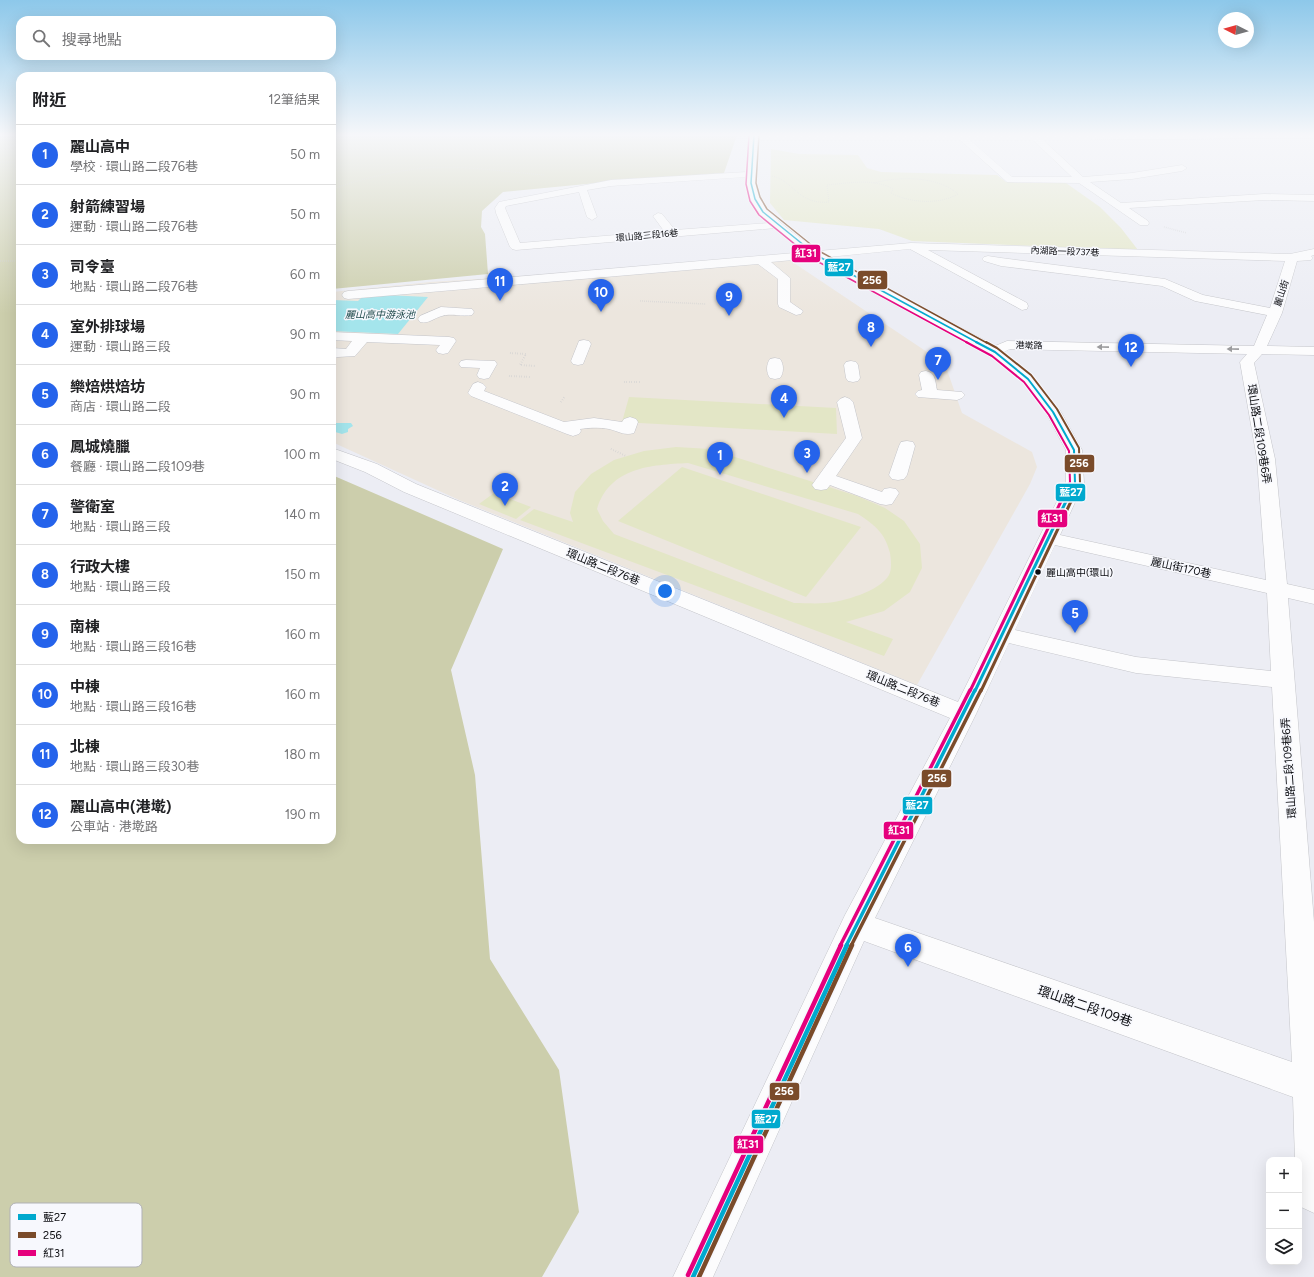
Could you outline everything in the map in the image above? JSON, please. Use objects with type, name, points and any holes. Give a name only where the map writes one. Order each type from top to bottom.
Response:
[{"type":"street","name":"環山路三段16巷","points":[[549,195],[503,204],[500,208],[516,247],[550,250],[676,233],[778,225]]},
{"type":"street","points":[[585,195],[592,217]]},
{"type":"street","points":[[693,1277],[856,925],[964,714],[1075,483],[1074,450],[1053,412],[1028,379],[994,352],[816,255],[764,212],[755,199],[754,195]]},
{"type":"street","points":[[1102,195],[1144,223]]},
{"type":"street","points":[[1119,206],[1264,197],[1314,198]]},
{"type":"street","points":[[658,216],[688,243]]},
{"type":"street","points":[[911,246],[1022,306]]},
{"type":"street","name":"內湖路一段737巷","points":[[348,295],[455,289],[911,246],[1314,258]]},
{"type":"street","points":[[927,246],[1001,262],[1165,282],[1199,298],[1275,313]]},
{"type":"street","points":[[1292,257],[1314,252]]},
{"type":"street","points":[[696,254],[704,265]]},
{"type":"street","name":"麗山街","points":[[1253,356],[1275,313],[1292,257]]},
{"type":"street","points":[[760,260],[784,278],[784,304],[796,311]]},
{"type":"street","points":[[425,319],[441,311],[467,312]]},
{"type":"street","points":[[336,336],[449,341],[443,350]]},
{"type":"street","points":[[336,352],[350,353],[363,337]]},
{"type":"street","points":[[578,361],[584,344]]},
{"type":"street","name":"港墘路","points":[[994,352],[1019,357],[1118,358],[1253,356],[1314,351]]},
{"type":"street","name":"港墘路","points":[[1253,356],[1314,364]]},
{"type":"street","name":"環山路二段109巷6弄","points":[[1253,356],[1266,459],[1277,589],[1312,1086],[1314,1194]]},
{"type":"street","points":[[466,364],[490,364],[476,393],[568,429],[586,422],[615,425],[624,430],[628,430],[630,422]]},
{"type":"street","points":[[927,376],[926,375],[926,394],[957,395]]},
{"type":"street","points":[[845,402],[854,438],[823,481],[886,500],[890,493]]},
{"type":"street","points":[[898,475],[907,446]]},
{"type":"street","name":"環山路二段76巷","points":[[336,455],[371,468],[410,488],[964,714]]},
{"type":"street","name":"麗山街170巷","points":[[1048,538],[1314,597]]},
{"type":"street","points":[[1002,634],[1136,665],[1283,680]]},
{"type":"street","name":"環山路二段109巷","points":[[856,925],[1312,1086]]},
{"type":"path","points":[[798,195],[811,200],[824,203],[829,202],[828,195]]},
{"type":"path","points":[[894,195],[902,199],[936,200],[949,198],[957,195]]},
{"type":"path","points":[[0,261],[16,261]]},
{"type":"path","points":[[640,302],[706,304]]},
{"type":"path","points":[[624,382],[641,382]]},
{"type":"shaded area","points":[[782,255],[945,364],[962,413],[1032,452],[1037,467],[1030,484],[917,685],[459,500],[336,444],[336,292],[430,282],[594,272]]},
{"type":"green space","points":[[0,195],[16,195],[16,844],[336,844],[336,477],[503,549],[451,670],[475,775],[490,959],[559,1070],[579,1212],[542,1277],[0,1277]]},
{"type":"green space","points":[[336,195],[500,195],[482,211],[481,227],[485,234],[488,274],[336,289]]},
{"type":"green space","points":[[770,195],[1082,195],[1100,207],[1121,228],[1138,250],[912,241],[879,229],[784,220],[770,203]]},
{"type":"green space","points":[[629,397],[836,408],[837,434],[622,422]]},
{"type":"green space","points":[[676,447],[710,449],[857,496],[885,508],[904,521],[920,544],[922,568],[910,592],[884,611],[846,622],[893,639],[884,656],[520,520],[534,509],[573,522],[570,513],[575,492],[591,474],[614,460],[644,451]],"holes":[[[688,463],[858,514],[874,526],[885,540],[891,559],[889,575],[884,581],[870,591],[851,598],[833,602],[794,603],[614,534],[603,521],[597,509],[603,495],[612,484],[622,477],[646,467]]]},
{"type":"green space","points":[[682,467],[861,527],[806,597],[618,521]]},
{"type":"green space","points":[[494,493],[531,507],[516,519],[479,504]]},
{"type":"water","name":"麗山高中游泳池","points":[[365,294],[428,297],[398,334],[336,331],[336,300],[358,301]]},
{"type":"water","points":[[336,423],[351,423],[353,426],[348,429],[348,432],[342,434],[336,432]]},
{"type":"transit line","name":"紅31","points":[[688,1275],[851,923],[960,712],[1070,482],[1069,451],[1049,415],[1024,382],[992,356],[813,259],[759,215],[750,201],[748,195]]},
{"type":"transit line","name":"藍27","points":[[693,1277],[856,925],[964,714],[1075,483],[1074,450],[1053,412],[1028,379],[995,352],[816,255],[763,212],[754,195]]},
{"type":"transit line","name":"256","points":[[699,1277],[860,927],[969,716],[1080,483],[1079,448],[1057,409],[1031,375],[997,348],[819,251],[767,209],[759,195]]},
{"type":"place","name":"北棟","points":[[500,301]]},
{"type":"place","name":"中棟","points":[[601,312]]},
{"type":"place","name":"南棟","points":[[729,316]]},
{"type":"place","name":"行政大樓","points":[[871,347]]},
{"type":"place","name":"麗山高中(港墘)","points":[[1131,367]]},
{"type":"place","name":"警衛室","points":[[938,380]]},
{"type":"place","name":"室外排球場","points":[[784,418]]},
{"type":"place","name":"司令臺","points":[[807,473]]},
{"type":"place","name":"麗山高中","points":[[720,475]]},
{"type":"place","name":"射箭練習場","points":[[505,506]]},
{"type":"place","name":"麗山高中(環山)","points":[[1038,572]]},
{"type":"place","name":"樂焙烘焙坊","points":[[1075,633]]},
{"type":"place","name":"鳳城燒臘","points":[[908,967]]}]
